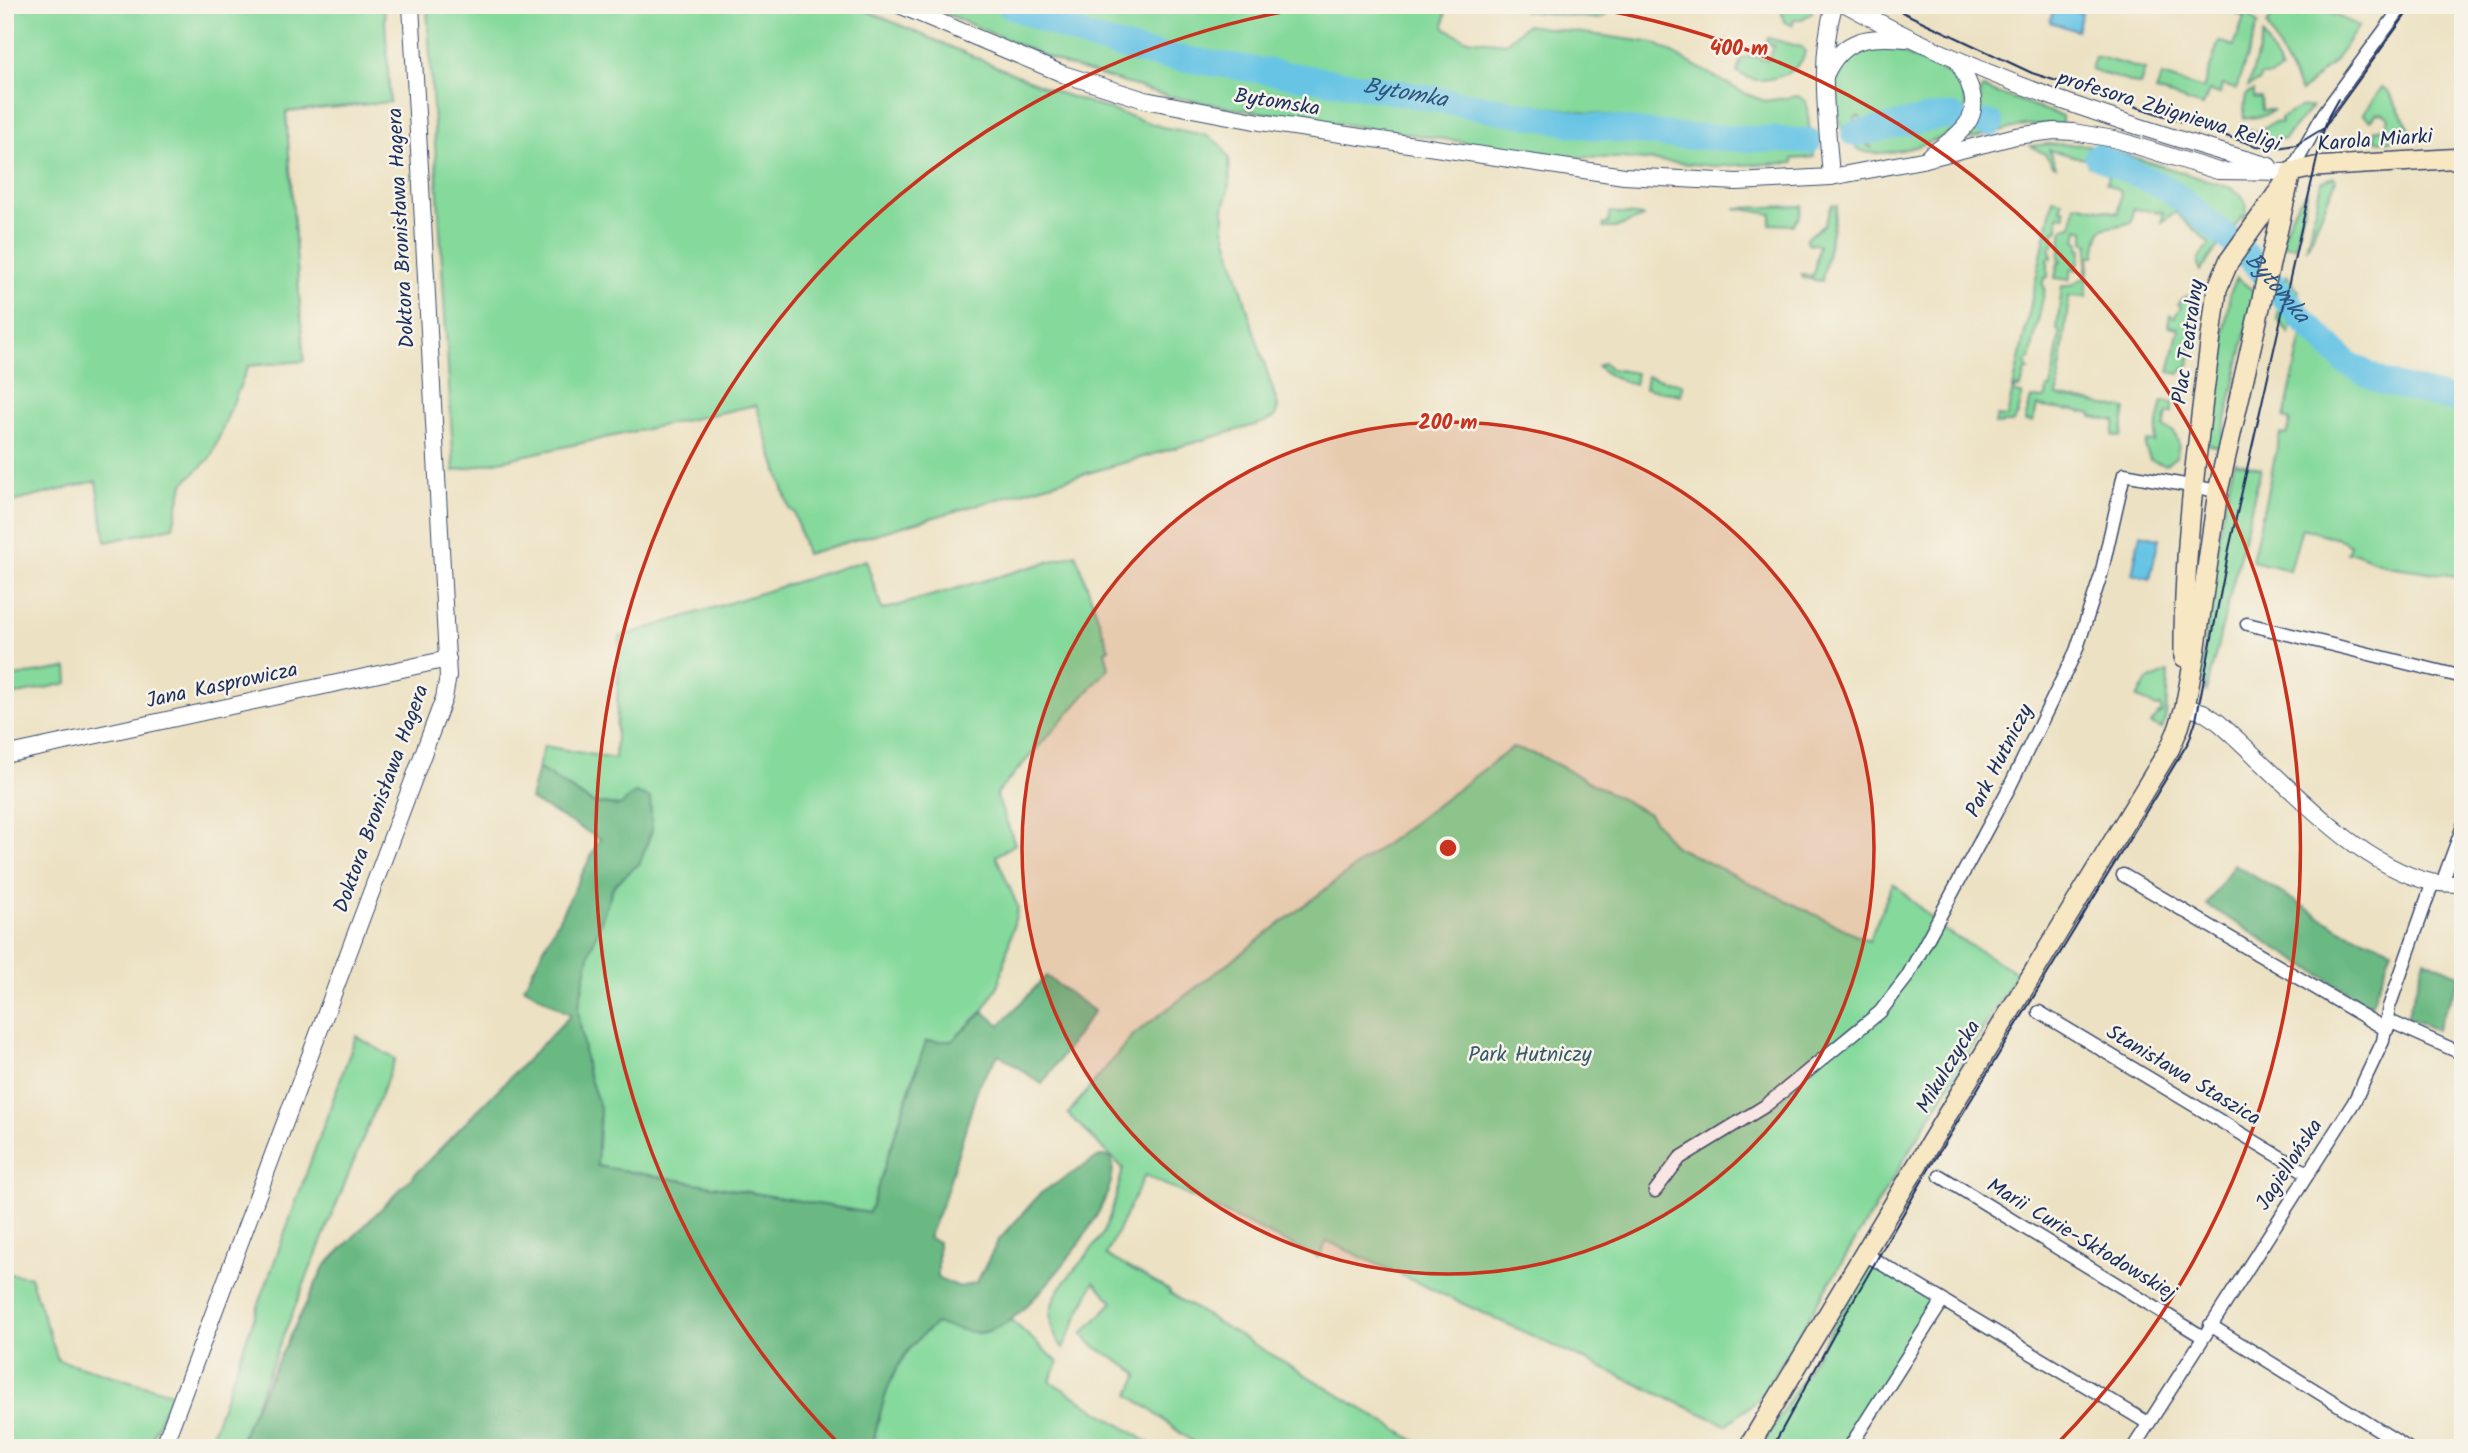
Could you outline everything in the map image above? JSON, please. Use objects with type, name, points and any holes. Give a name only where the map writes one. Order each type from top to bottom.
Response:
[{"type":"main road","name":"Karola Miarki","points":[[2291,172],[2315,167],[2463,158]]},
{"type":"main road","name":"Plac Teatralny","points":[[2185,707],[2184,598],[2217,289],[2229,261],[2291,172]]},
{"type":"main road","points":[[2185,707],[2218,491],[2291,172]]},
{"type":"main road","name":"Mikulczycka","points":[[1748,1448],[1955,1100],[2170,747],[2185,707]]},
{"type":"street","name":"Doktora Bronisława Hagera","points":[[163,1448],[444,698],[448,659],[411,5]]},
{"type":"street","name":"Bytomska","points":[[900,5],[1063,75],[1145,100],[1189,110],[1624,176],[1703,182],[1753,183],[1831,177],[1922,160],[1958,135],[1973,111],[1972,90],[1957,60]]},
{"type":"street","points":[[1831,177],[1825,77],[1826,40],[1834,5]]},
{"type":"street","points":[[1847,5],[1957,60]]},
{"type":"street","points":[[1864,5],[1874,15],[1915,40]]},
{"type":"street","points":[[2291,172],[2324,113],[2401,6]]},
{"type":"street","points":[[1825,77],[1832,60],[1855,43],[1882,37],[1915,40]]},
{"type":"street","name":"profesora Zbigniewa Religi","points":[[1957,60],[2048,97],[2291,172]]},
{"type":"street","name":"profesora Zbigniewa Religi","points":[[1922,160],[2016,136],[2073,132],[2114,139],[2218,171],[2291,172]]},
{"type":"street","name":"Park Hutniczy","points":[[1655,1191],[1680,1158],[1765,1106],[1880,1012],[1907,977],[2008,790],[2076,651],[2101,575],[2124,474],[2194,486]]},
{"type":"street","points":[[2194,486],[2218,491]]},
{"type":"street","points":[[2247,624],[2463,677]]},
{"type":"street","name":"Jana Kasprowicza","points":[[5,755],[448,659]]},
{"type":"street","points":[[2185,707],[2203,712],[2218,722],[2316,811],[2359,846],[2397,870],[2438,883],[2463,884]]},
{"type":"street","name":"Jagiellońska","points":[[2133,1448],[2354,1102],[2387,1025],[2389,1007],[2463,826]]},
{"type":"street","points":[[2123,875],[2387,1025],[2463,1054]]},
{"type":"street","name":"Stanisława Staszica","points":[[2039,1012],[2307,1173]]},
{"type":"street","name":"Marii Curie-Skłodowskiej","points":[[1940,1176],[2203,1337]]},
{"type":"street","points":[[1865,1254],[2148,1423]]},
{"type":"street","points":[[1849,1448],[1942,1302]]},
{"type":"street","points":[[2210,1325],[2409,1448]]},
{"type":"green space","points":[[5,5],[384,5],[390,102],[286,112],[304,361],[248,366],[211,457],[183,484],[173,527],[106,542],[96,481],[5,504]]},
{"type":"green space","points":[[427,5],[853,5],[1059,93],[1162,127],[1205,135],[1220,144],[1229,158],[1230,180],[1224,209],[1224,228],[1278,406],[1275,417],[1262,423],[806,554],[756,405],[454,471]]},
{"type":"green space","points":[[925,5],[991,5],[1052,34],[1147,60],[1690,144],[1813,147],[1814,157],[1793,159],[1793,163],[1715,166],[1621,158],[1565,157],[1232,108],[1168,96],[1066,65]]},
{"type":"green space","points":[[1028,5],[1446,5],[1444,27],[1465,39],[1506,43],[1526,25],[1654,43],[1746,94],[1765,101],[1798,96],[1806,101],[1810,133],[1694,128],[1247,60],[1100,34]]},
{"type":"green space","points":[[1524,5],[1607,5],[1606,15],[1599,19],[1524,11]]},
{"type":"green space","points":[[1780,5],[1812,5],[1812,13],[1802,19],[1795,19],[1792,25],[1784,22]]},
{"type":"green space","points":[[2220,5],[2241,5],[2258,24],[2236,89],[2222,85],[2220,94],[2209,91],[2203,106],[2156,91],[2162,76],[2203,89],[2219,41],[2234,46],[2244,17]]},
{"type":"green space","points":[[2303,5],[2312,5],[2359,26],[2334,61],[2301,92],[2267,25],[2276,7],[2298,16]]},
{"type":"green space","points":[[2263,35],[2281,70],[2271,76],[2260,76],[2260,81],[2248,87]]},
{"type":"green space","points":[[1768,38],[1802,47],[1805,52],[1803,59],[1787,73],[1766,80],[1753,80],[1737,72],[1741,59],[1754,57],[1767,61],[1774,46],[1766,42]]},
{"type":"green space","points":[[1866,50],[1897,50],[1957,78],[1966,104],[1961,123],[1955,130],[1931,142],[1901,150],[1874,153],[1856,147],[1844,134],[1837,87],[1843,66],[1853,56]],"holes":[[[1939,111],[1954,111],[1953,123],[1936,124],[1867,140],[1871,148],[1866,145],[1866,141],[1855,142],[1853,126],[1858,125],[1855,118],[1859,116],[1864,124]]]},
{"type":"green space","points":[[2095,56],[2145,70],[2140,85],[2091,70]]},
{"type":"green space","points":[[2382,87],[2388,91],[2411,131],[2411,139],[2375,141],[2375,130],[2385,128],[2389,118],[2382,113],[2376,114],[2370,120],[2363,114]]},
{"type":"green space","points":[[1983,88],[2062,116],[2062,124],[2025,125],[1971,139],[1968,137],[1981,112],[1980,91]]},
{"type":"green space","points":[[2254,91],[2254,98],[2261,97],[2262,110],[2274,110],[2263,116],[2243,119],[2246,94]]},
{"type":"green space","points":[[2312,107],[2284,139],[2270,139],[2240,131],[2241,127],[2256,132],[2274,122],[2281,123],[2281,118],[2299,108]]},
{"type":"green space","points":[[2089,145],[2085,159],[2049,150],[2056,166],[2045,154],[2030,146]]},
{"type":"green space","points":[[2095,145],[2231,188],[2243,197],[2247,209],[2244,219],[2242,216],[2234,227],[2210,215],[2170,185],[2100,151],[2097,160],[2141,182],[2179,206],[2222,241],[2200,271],[2199,260],[2210,244],[2175,212],[2162,222],[2163,212],[2133,209],[2132,222],[2101,231],[2095,256],[2089,256],[2086,297],[2069,296],[2057,396],[2126,409],[2121,437],[2113,436],[2115,421],[2069,409],[2037,406],[2033,422],[2025,421],[2031,398],[2043,399],[2046,397],[2047,388],[2051,388],[2060,332],[2057,330],[2062,286],[2070,286],[2085,277],[2089,244],[2084,242],[2084,230],[2078,228],[2076,240],[2080,243],[2079,249],[2082,249],[2077,270],[2072,269],[2069,280],[2055,278],[2061,260],[2063,228],[2072,226],[2075,204],[2119,213],[2121,191],[2106,183],[2109,177],[2103,168],[2088,166]]},
{"type":"green space","points":[[2334,177],[2336,180],[2306,250],[2321,182]]},
{"type":"green space","points":[[2308,191],[2295,247],[2280,244],[2294,209]]},
{"type":"green space","points":[[2053,199],[2062,201],[2061,209],[2065,210],[2065,216],[2058,215],[2058,230],[2054,230],[2053,246],[2049,246],[2052,258],[2048,258],[2048,277],[2042,283],[2045,288],[2030,359],[2025,363],[2028,370],[2025,370],[2021,388],[2015,388],[2015,393],[2022,394],[2018,415],[2012,423],[1995,424],[1997,416],[2007,417]]},
{"type":"green space","points":[[1832,205],[1837,206],[1822,281],[1803,278],[1802,274],[1813,276],[1819,245],[1808,243],[1806,238],[1824,225]]},
{"type":"green space","points":[[1802,206],[1793,225],[1770,224],[1772,214],[1735,208]]},
{"type":"green space","points":[[1610,212],[1643,217],[1615,228],[1603,228],[1604,224],[1608,224]]},
{"type":"green space","points":[[2287,275],[2299,291],[2289,333],[2277,319]]},
{"type":"green space","points":[[2237,278],[2255,292],[2220,447],[2206,444],[2220,333],[2224,333],[2230,293]]},
{"type":"green space","points":[[2194,293],[2198,303],[2189,365],[2179,374],[2169,372],[2179,328],[2168,326],[2170,315],[2174,318],[2181,306],[2178,304],[2181,299]]},
{"type":"green space","points":[[2303,331],[2342,367],[2384,387],[2463,406],[2463,577],[2388,566],[2356,553],[2347,553],[2350,545],[2342,540],[2302,528],[2290,570],[2252,561],[2280,434],[2287,435],[2290,420],[2284,418]]},
{"type":"green space","points":[[1604,363],[1611,369],[1636,373],[1634,385],[1610,376],[1597,366]]},
{"type":"green space","points":[[1647,376],[1682,384],[1681,395],[1645,388]]},
{"type":"green space","points":[[2163,401],[2172,403],[2172,413],[2167,413],[2164,428],[2174,432],[2179,444],[2176,457],[2165,465],[2150,460],[2145,447],[2147,441],[2154,442]]},
{"type":"green space","points":[[2234,462],[2261,468],[2206,693],[2201,674],[2219,530]]},
{"type":"green space","points":[[1076,554],[1109,649],[1105,651],[1109,668],[996,794],[1015,844],[996,856],[1018,907],[999,984],[983,1011],[952,1041],[916,1068],[870,1213],[596,1166],[600,1108],[587,1071],[578,1009],[590,951],[614,885],[640,863],[620,806],[593,803],[538,768],[544,746],[615,759],[620,637],[866,560],[882,610]]},
{"type":"green space","points":[[67,668],[68,683],[5,697],[5,675],[8,677]]},
{"type":"green space","points":[[2168,672],[2166,715],[2162,729],[2151,724],[2157,715],[2162,713],[2160,706],[2155,707],[2137,697],[2147,681]]},
{"type":"green space","name":"Park Hutniczy","points":[[1512,748],[1541,756],[1649,814],[1674,846],[1869,941],[1893,883],[1944,930],[2017,973],[1760,1398],[1726,1425],[1327,1241],[1319,1258],[1145,1175],[1106,1255],[1170,1291],[1169,1293],[1427,1448],[1202,1448],[1129,1395],[1138,1377],[1137,1373],[1094,1346],[1082,1334],[1113,1302],[1094,1282],[1063,1348],[1053,1331],[1050,1315],[1054,1300],[1104,1231],[1123,1168],[1068,1114],[1132,1036]]},
{"type":"green space","points":[[538,768],[592,803],[620,806],[635,793],[650,798],[652,830],[640,863],[614,885],[590,951],[578,1009],[587,1071],[600,1108],[597,1166],[869,1213],[926,1041],[952,1041],[983,1011],[1000,1025],[1046,976],[1094,1011],[1042,1084],[999,1054],[979,1084],[944,1199],[928,1238],[938,1242],[938,1278],[960,1287],[977,1282],[998,1241],[1041,1193],[1100,1156],[1111,1157],[1112,1175],[1106,1196],[1079,1244],[1027,1306],[1010,1320],[980,1333],[936,1324],[921,1336],[909,1349],[892,1378],[872,1448],[238,1448],[247,1424],[324,1267],[571,1015],[524,987],[600,839],[530,799]]},
{"type":"green space","points":[[2234,864],[2342,930],[2392,949],[2371,1006],[2207,905]]},
{"type":"green space","points":[[2425,959],[2461,976],[2436,1030],[2407,1017]]},
{"type":"green space","points":[[356,1036],[395,1059],[238,1448],[207,1448]]},
{"type":"green space","points":[[1868,1267],[1877,1267],[1929,1298],[1934,1305],[1849,1448],[1761,1448]]},
{"type":"green space","points":[[5,1273],[30,1277],[58,1360],[171,1393],[148,1448],[5,1448]]},
{"type":"green space","points":[[1011,1320],[1058,1362],[1050,1381],[1157,1448],[872,1448],[880,1411],[892,1378],[899,1363],[921,1336],[936,1324],[981,1334]]},
{"type":"water","points":[[2055,5],[2082,13],[2077,31],[2050,22]]},
{"type":"water","points":[[2140,534],[2159,538],[2150,579],[2132,574]]},
{"type":"waterway","name":"Bytomka","points":[[1009,5],[1089,38],[1145,53],[1362,86],[1581,125],[1677,136],[1809,141]]},
{"type":"waterway","name":"Bytomka","points":[[1854,134],[1936,117],[1954,117]]},
{"type":"waterway","name":"Bytomka","points":[[1984,122],[1991,124]]},
{"type":"waterway","name":"Bytomka","points":[[2097,156],[2168,189],[2227,237],[2259,267],[2305,322],[2347,363],[2382,382],[2463,402]]},
{"type":"tram line","points":[[1887,5],[2032,73],[2257,146],[2277,148],[2296,145],[2324,128],[2413,5]]},
{"type":"tram line","points":[[1772,1448],[1929,1169],[2189,741],[2196,720],[2229,549],[2322,136],[2338,99]]}]
